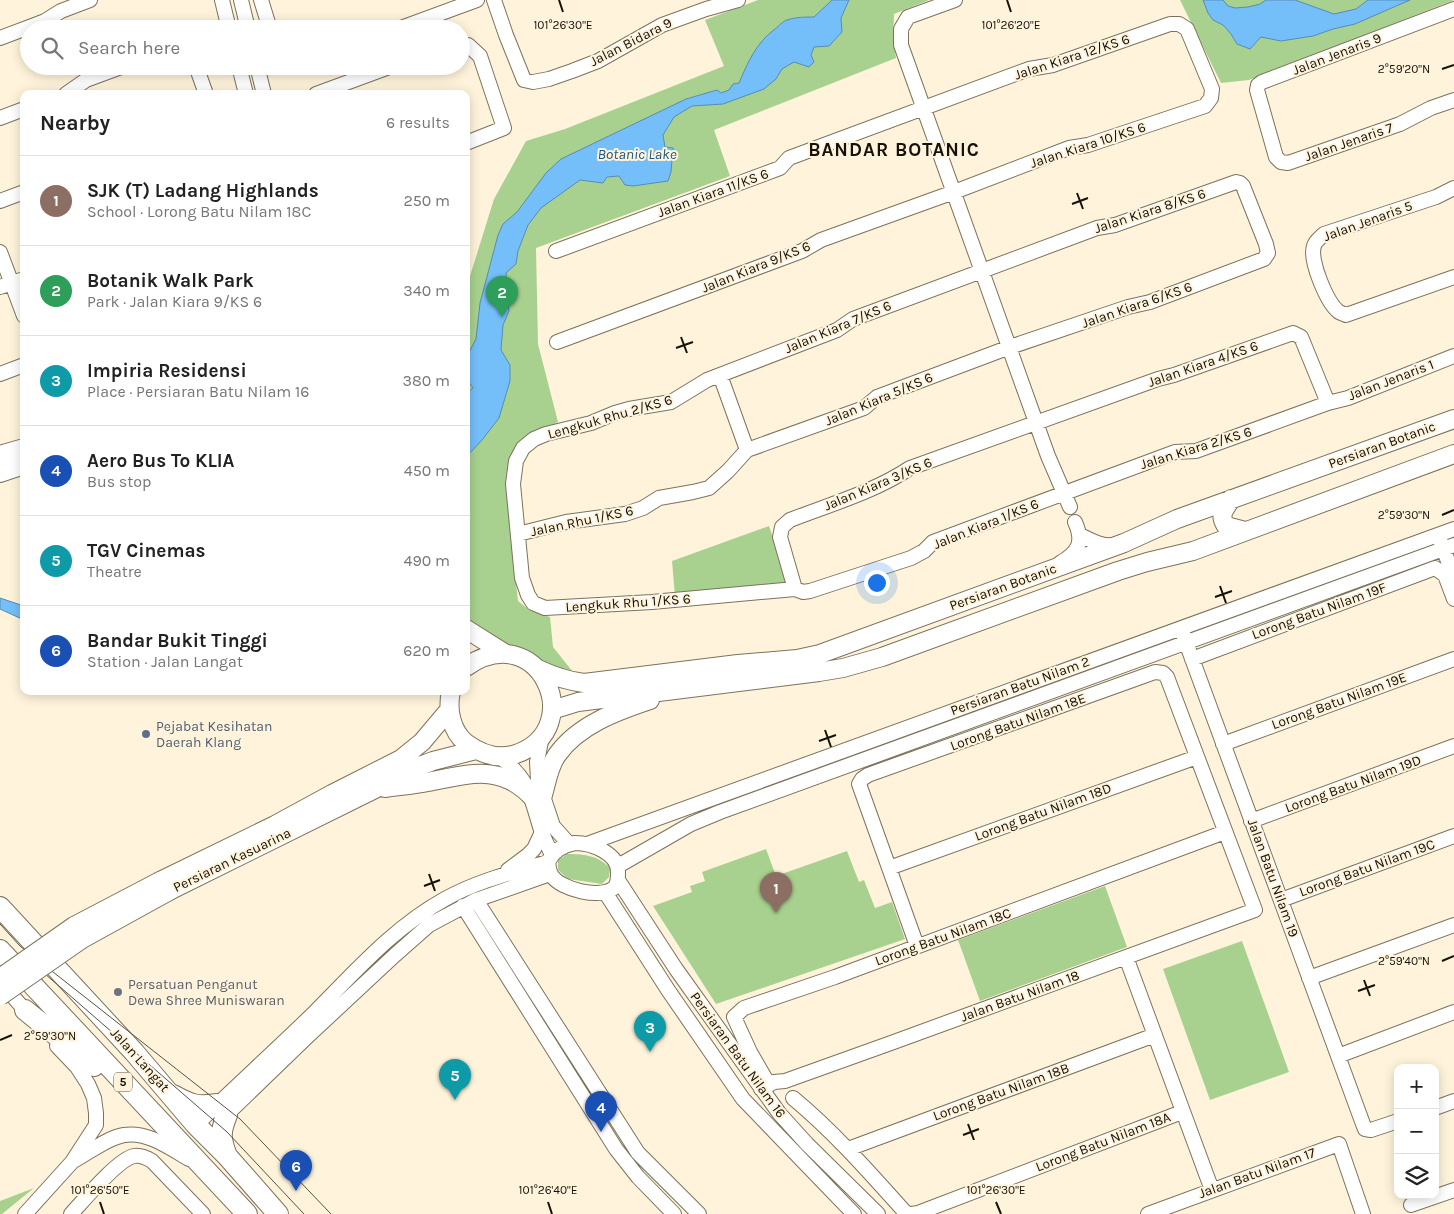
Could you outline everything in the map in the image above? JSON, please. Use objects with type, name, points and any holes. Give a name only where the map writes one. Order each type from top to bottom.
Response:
[{"type":"highway","name":"Jalan Langat","points":[[0,907],[134,1052],[171,1095],[198,1132],[227,1156],[278,1214]]},
{"type":"highway","name":"Jalan Langat","points":[[0,950],[246,1214]]},
{"type":"highway","name":"5","points":[[29,981],[60,998],[181,1132],[188,1137],[198,1132],[200,1152],[250,1207],[254,1214]]},
{"type":"highway","points":[[25,1010],[116,1083],[134,1094]]},
{"type":"highway","points":[[171,1095],[195,1105],[223,1109],[221,1142],[227,1156]]},
{"type":"main road","name":"Persiaran Botanic","points":[[470,632],[506,654],[523,659],[538,670],[558,678],[584,683],[738,664],[797,659],[820,654],[1124,543],[1177,519],[1454,419]]},
{"type":"main road","points":[[0,455],[20,449]]},
{"type":"main road","name":"Persiaran Botanic","points":[[552,710],[578,702],[819,672],[865,663],[1118,571],[1193,551],[1454,454]]},
{"type":"main road","points":[[0,473],[20,466]]},
{"type":"main road","points":[[1231,499],[1222,514],[1222,520],[1226,526],[1245,531]]},
{"type":"main road","points":[[470,664],[477,659],[491,654],[506,654]]},
{"type":"main road","points":[[450,695],[449,710],[453,726],[463,740],[476,750],[487,755],[511,755],[533,745],[547,728],[552,710],[551,695],[546,682],[538,670]]},
{"type":"main road","points":[[375,789],[424,783],[474,773],[504,777],[538,797],[557,756],[571,739],[607,717],[633,706],[687,689]]},
{"type":"main road","name":"Persiaran Kasuarina","points":[[0,996],[82,939],[165,886],[332,794],[401,759],[422,742],[449,710]]},
{"type":"main road","name":"Persiaran Kasuarina","points":[[0,980],[74,926],[375,789],[409,770],[432,761],[476,750]]},
{"type":"street","points":[[47,20],[61,11],[90,0]]},
{"type":"street","points":[[222,0],[227,20]]},
{"type":"street","points":[[241,0],[246,20]]},
{"type":"street","points":[[261,0],[267,20]]},
{"type":"street","points":[[423,20],[477,0]]},
{"type":"street","name":"Jalan Bidara 9","points":[[494,0],[524,80],[533,82],[549,79],[598,61],[662,25],[738,0]]},
{"type":"street","points":[[955,0],[908,17],[901,29],[901,45],[1048,456],[1070,507]]},
{"type":"street","name":"Jalan Jenaris 9","points":[[1266,125],[1257,90],[1258,85],[1262,82],[1454,9]]},
{"type":"street","name":"Jalan Kiara 12/KS 6","points":[[924,109],[1029,69],[1053,65],[1170,24],[1179,24],[1187,29],[1212,89]]},
{"type":"street","points":[[0,38],[20,30]]},
{"type":"street","points":[[470,47],[480,56],[504,128],[470,141]]},
{"type":"street","points":[[72,90],[86,80],[100,75]]},
{"type":"street","points":[[199,75],[205,90]]},
{"type":"street","points":[[241,75],[245,90]]},
{"type":"street","points":[[259,75],[263,90]]},
{"type":"street","points":[[327,90],[368,75]]},
{"type":"street","name":"Jalan Kiara 10/KS 6","points":[[954,192],[1069,148],[1088,145],[1205,106],[1211,98],[1212,89]]},
{"type":"street","name":"Jalan Jenaris 7","points":[[1266,125],[1276,158],[1281,162],[1288,163],[1400,124],[1430,108],[1454,100]]},
{"type":"street","name":"Jalan Kiara 11/KS 6","points":[[556,251],[780,168],[789,158],[924,109]]},
{"type":"street","points":[[0,118],[20,110]]},
{"type":"street","name":"Jalan Kiara 8/KS 6","points":[[982,271],[1097,228],[1115,225],[1236,182],[1243,186],[1266,244],[1268,253],[1264,259]]},
{"type":"street","name":"Jalan Jenaris 5","points":[[1454,188],[1436,196],[1324,234],[1317,240],[1313,254],[1318,277],[1329,300],[1339,312],[1346,315],[1454,277]]},
{"type":"street","name":"Jalan Kiara 9/KS 6","points":[[557,342],[802,251],[821,240],[954,192]]},
{"type":"street","points":[[0,201],[20,194]]},
{"type":"street","points":[[0,252],[20,305]]},
{"type":"street","name":"Jalan Kiara 6/KS 6","points":[[1010,347],[1128,307],[1150,302],[1264,259]]},
{"type":"street","name":"Jalan Kiara 7/KS 6","points":[[696,386],[837,330],[853,319],[982,271]]},
{"type":"street","name":"Jalan Kiara 4/KS 6","points":[[1037,423],[1293,333],[1301,337],[1328,403]]},
{"type":"street","name":"Jalan Kiara 5/KS 6","points":[[747,450],[864,408],[877,398],[1010,347]]},
{"type":"street","name":"Jalan Jenaris 1","points":[[1328,403],[1348,398],[1454,356]]},
{"type":"street","points":[[0,374],[20,366]]},
{"type":"street","points":[[720,375],[747,450]]},
{"type":"street","name":"Lengkuk Rhu 2/KS 6","points":[[518,534],[513,484],[516,462],[523,448],[546,434],[591,423],[629,409],[671,402],[696,386]]},
{"type":"street","name":"Jalan Kiara 2/KS 6","points":[[1064,493],[1175,452],[1196,451],[1328,403]]},
{"type":"street","name":"Jalan Kiara 3/KS 6","points":[[795,588],[780,537],[785,523],[895,478],[910,468],[1037,423]]},
{"type":"street","name":"Jalan Rhu 1/KS 6","points":[[518,534],[566,522],[625,514],[643,508],[659,498],[709,488],[747,450]]},
{"type":"street","name":"Jalan Kiara 1/KS 6","points":[[795,588],[803,592],[810,592],[911,558],[924,551],[933,542],[1064,493]]},
{"type":"street","points":[[1047,571],[1067,560],[1077,550],[1080,545],[1078,528],[1099,544],[1109,546],[1124,543]]},
{"type":"street","points":[[1449,532],[1450,576],[1454,599]]},
{"type":"street","name":"Persiaran Batu Nilam 2","points":[[587,844],[1449,532]]},
{"type":"street","name":"Lengkuk Rhu 1/KS 6","points":[[518,534],[522,578],[528,595],[533,603],[545,608],[662,602],[795,588]]},
{"type":"street","name":"Persiaran Batu Nilam 2","points":[[618,873],[691,824],[744,803],[1449,547]]},
{"type":"street","name":"Lorong Batu Nilam 19F","points":[[1192,658],[1435,568],[1450,576]]},
{"type":"street","name":"Jalan Batu Nilam 19","points":[[1181,628],[1365,1129],[1371,1130],[1394,1122]]},
{"type":"street","name":"Lorong Batu Nilam 19E","points":[[1223,744],[1454,659]]},
{"type":"street","name":"Lorong Batu Nilam 18E","points":[[889,868],[859,784],[868,775],[1155,672],[1163,673],[1167,677],[1197,757]]},
{"type":"street","points":[[198,1132],[308,1036],[429,926],[469,903],[500,891],[550,864],[558,850],[575,843],[587,844],[602,850],[614,860],[618,873],[614,888],[605,892],[593,893],[566,886],[556,880],[550,864],[542,832],[538,797],[537,770],[542,736]]},
{"type":"street","name":"Lorong Batu Nilam 19D","points":[[1252,821],[1454,746]]},
{"type":"street","points":[[499,756],[512,766],[538,797],[553,826],[569,844]]},
{"type":"street","points":[[1197,757],[1225,832]]},
{"type":"street","name":"Lorong Batu Nilam 18D","points":[[889,868],[1197,757]]},
{"type":"street","points":[[819,760],[824,774]]},
{"type":"street","points":[[499,877],[534,849],[542,832]]},
{"type":"street","name":"Jalan Batu Nilam 18","points":[[766,1090],[777,1088],[785,1080],[1254,910],[1225,832]]},
{"type":"street","name":"Lorong Batu Nilam 18C","points":[[766,1090],[734,1017],[744,1008],[835,977],[1225,832]]},
{"type":"street","name":"Lorong Batu Nilam 19C","points":[[1281,900],[1454,836]]},
{"type":"street","points":[[223,1109],[273,1053],[388,939],[447,898],[499,877],[550,864]]},
{"type":"street","points":[[889,868],[917,946]]},
{"type":"street","name":"Persiaran Batu Nilam 16","points":[[618,873],[676,969],[766,1090],[779,1113],[807,1144],[878,1214]]},
{"type":"street","points":[[492,926],[489,912],[492,900],[500,891]]},
{"type":"street","name":"Persiaran Batu Nilam 16","points":[[605,892],[679,1006],[743,1099],[854,1214]]},
{"type":"street","points":[[469,903],[492,926],[638,1153],[698,1214]]},
{"type":"street","points":[[469,903],[532,1015],[616,1149],[638,1177],[674,1214]]},
{"type":"street","points":[[1309,978],[1454,925]]},
{"type":"street","points":[[1126,957],[1212,1190]]},
{"type":"street","points":[[0,980],[77,1067],[94,1098],[96,1113],[96,1125],[72,1162],[30,1212]]},
{"type":"street","points":[[532,1015],[544,1007]]},
{"type":"street","points":[[1338,1056],[1454,1012]]},
{"type":"street","name":"Lorong Batu Nilam 18B","points":[[848,1149],[1155,1035]]},
{"type":"street","name":"Lorong Batu Nilam 18A","points":[[793,1098],[848,1149],[904,1212],[910,1214],[926,1210],[1182,1112]]},
{"type":"street","points":[[1439,1107],[1454,1101]]},
{"type":"street","points":[[72,1162],[106,1142],[124,1135],[140,1136],[160,1143],[195,1163],[209,1174]]},
{"type":"street","points":[[616,1149],[630,1141]]},
{"type":"street","name":"Jalan Batu Nilam 17","points":[[1148,1214],[1339,1144],[1363,1214]]},
{"type":"street","points":[[70,1214],[121,1162],[134,1156],[152,1161],[203,1214]]},
{"type":"street","points":[[1411,1205],[1454,1190]]},
{"type":"green space","points":[[758,0],[929,0],[894,14],[893,38],[896,58],[714,130],[730,176],[536,248],[538,344],[558,422],[513,451],[509,523],[518,601],[529,610],[550,617],[553,647],[577,677],[539,668],[470,624],[470,276],[494,199],[526,141],[565,129],[724,66],[705,20]]},
{"type":"green space","points":[[1180,0],[1454,0],[1249,80],[1221,83]]},
{"type":"green space","points":[[769,526],[788,581],[783,587],[675,596],[672,561]]},
{"type":"green space","points":[[766,849],[776,876],[847,851],[859,882],[864,880],[875,908],[892,902],[905,939],[716,1004],[653,906],[692,892],[690,886],[705,881],[702,872]]},
{"type":"green space","points":[[567,854],[584,855],[600,860],[610,868],[609,877],[602,884],[568,879],[558,870],[558,860]]},
{"type":"green space","points":[[1105,886],[1127,947],[980,1001],[958,940]]},
{"type":"green space","points":[[1242,941],[1289,1072],[1210,1100],[1163,969]]},
{"type":"green space","points":[[34,1188],[2,1214],[0,1214],[0,1201]]},
{"type":"water","name":"Botanic Lake","points":[[832,0],[849,0],[841,18],[842,32],[829,46],[814,47],[811,55],[814,62],[809,67],[794,62],[782,69],[776,79],[764,89],[723,104],[692,106],[674,117],[663,135],[665,147],[673,148],[676,157],[672,160],[668,181],[633,186],[625,185],[619,176],[607,177],[603,183],[580,180],[541,208],[528,225],[518,251],[516,264],[506,273],[509,311],[503,325],[501,350],[510,365],[510,381],[499,418],[470,453],[470,390],[473,388],[470,384],[470,350],[476,339],[480,303],[498,235],[503,224],[517,212],[546,173],[561,159],[686,99],[717,90],[721,93],[729,90],[733,84],[739,83],[753,53],[768,34],[782,22],[797,18],[814,17]]},
{"type":"water","points":[[1203,0],[1223,0],[1228,6],[1235,8],[1260,4],[1266,0],[1295,0],[1334,14],[1356,9],[1368,0],[1410,0],[1355,24],[1313,36],[1281,41],[1261,37],[1250,49],[1237,44],[1223,25],[1213,20]]},
{"type":"water","points":[[0,598],[20,605],[20,618],[0,609]]},
{"type":"tram line","points":[[0,924],[20,946],[240,1119],[331,1214]]},
{"type":"tram line","points":[[44,973],[227,1132],[304,1214]]},
{"type":"place","name":"Botanik Walk Park","points":[[502,317]]},
{"type":"place","name":"Pejabat Kesihatan Daerah Klang","points":[[146,734]]},
{"type":"place","name":"SJK (T) Ladang Highlands","points":[[776,913]]},
{"type":"place","name":"Persatuan Penganut Dewa Shree Muniswaran","points":[[118,992]]},
{"type":"place","name":"Impiria Residensi","points":[[650,1052]]},
{"type":"place","name":"TGV Cinemas","points":[[455,1100]]},
{"type":"place","name":"Aero Bus To KLIA","points":[[601,1132]]},
{"type":"place","name":"Bandar Bukit Tinggi","points":[[296,1191]]},
{"type":"district","name":"BANDAR BOTANIC","points":[[894,150]]}]
